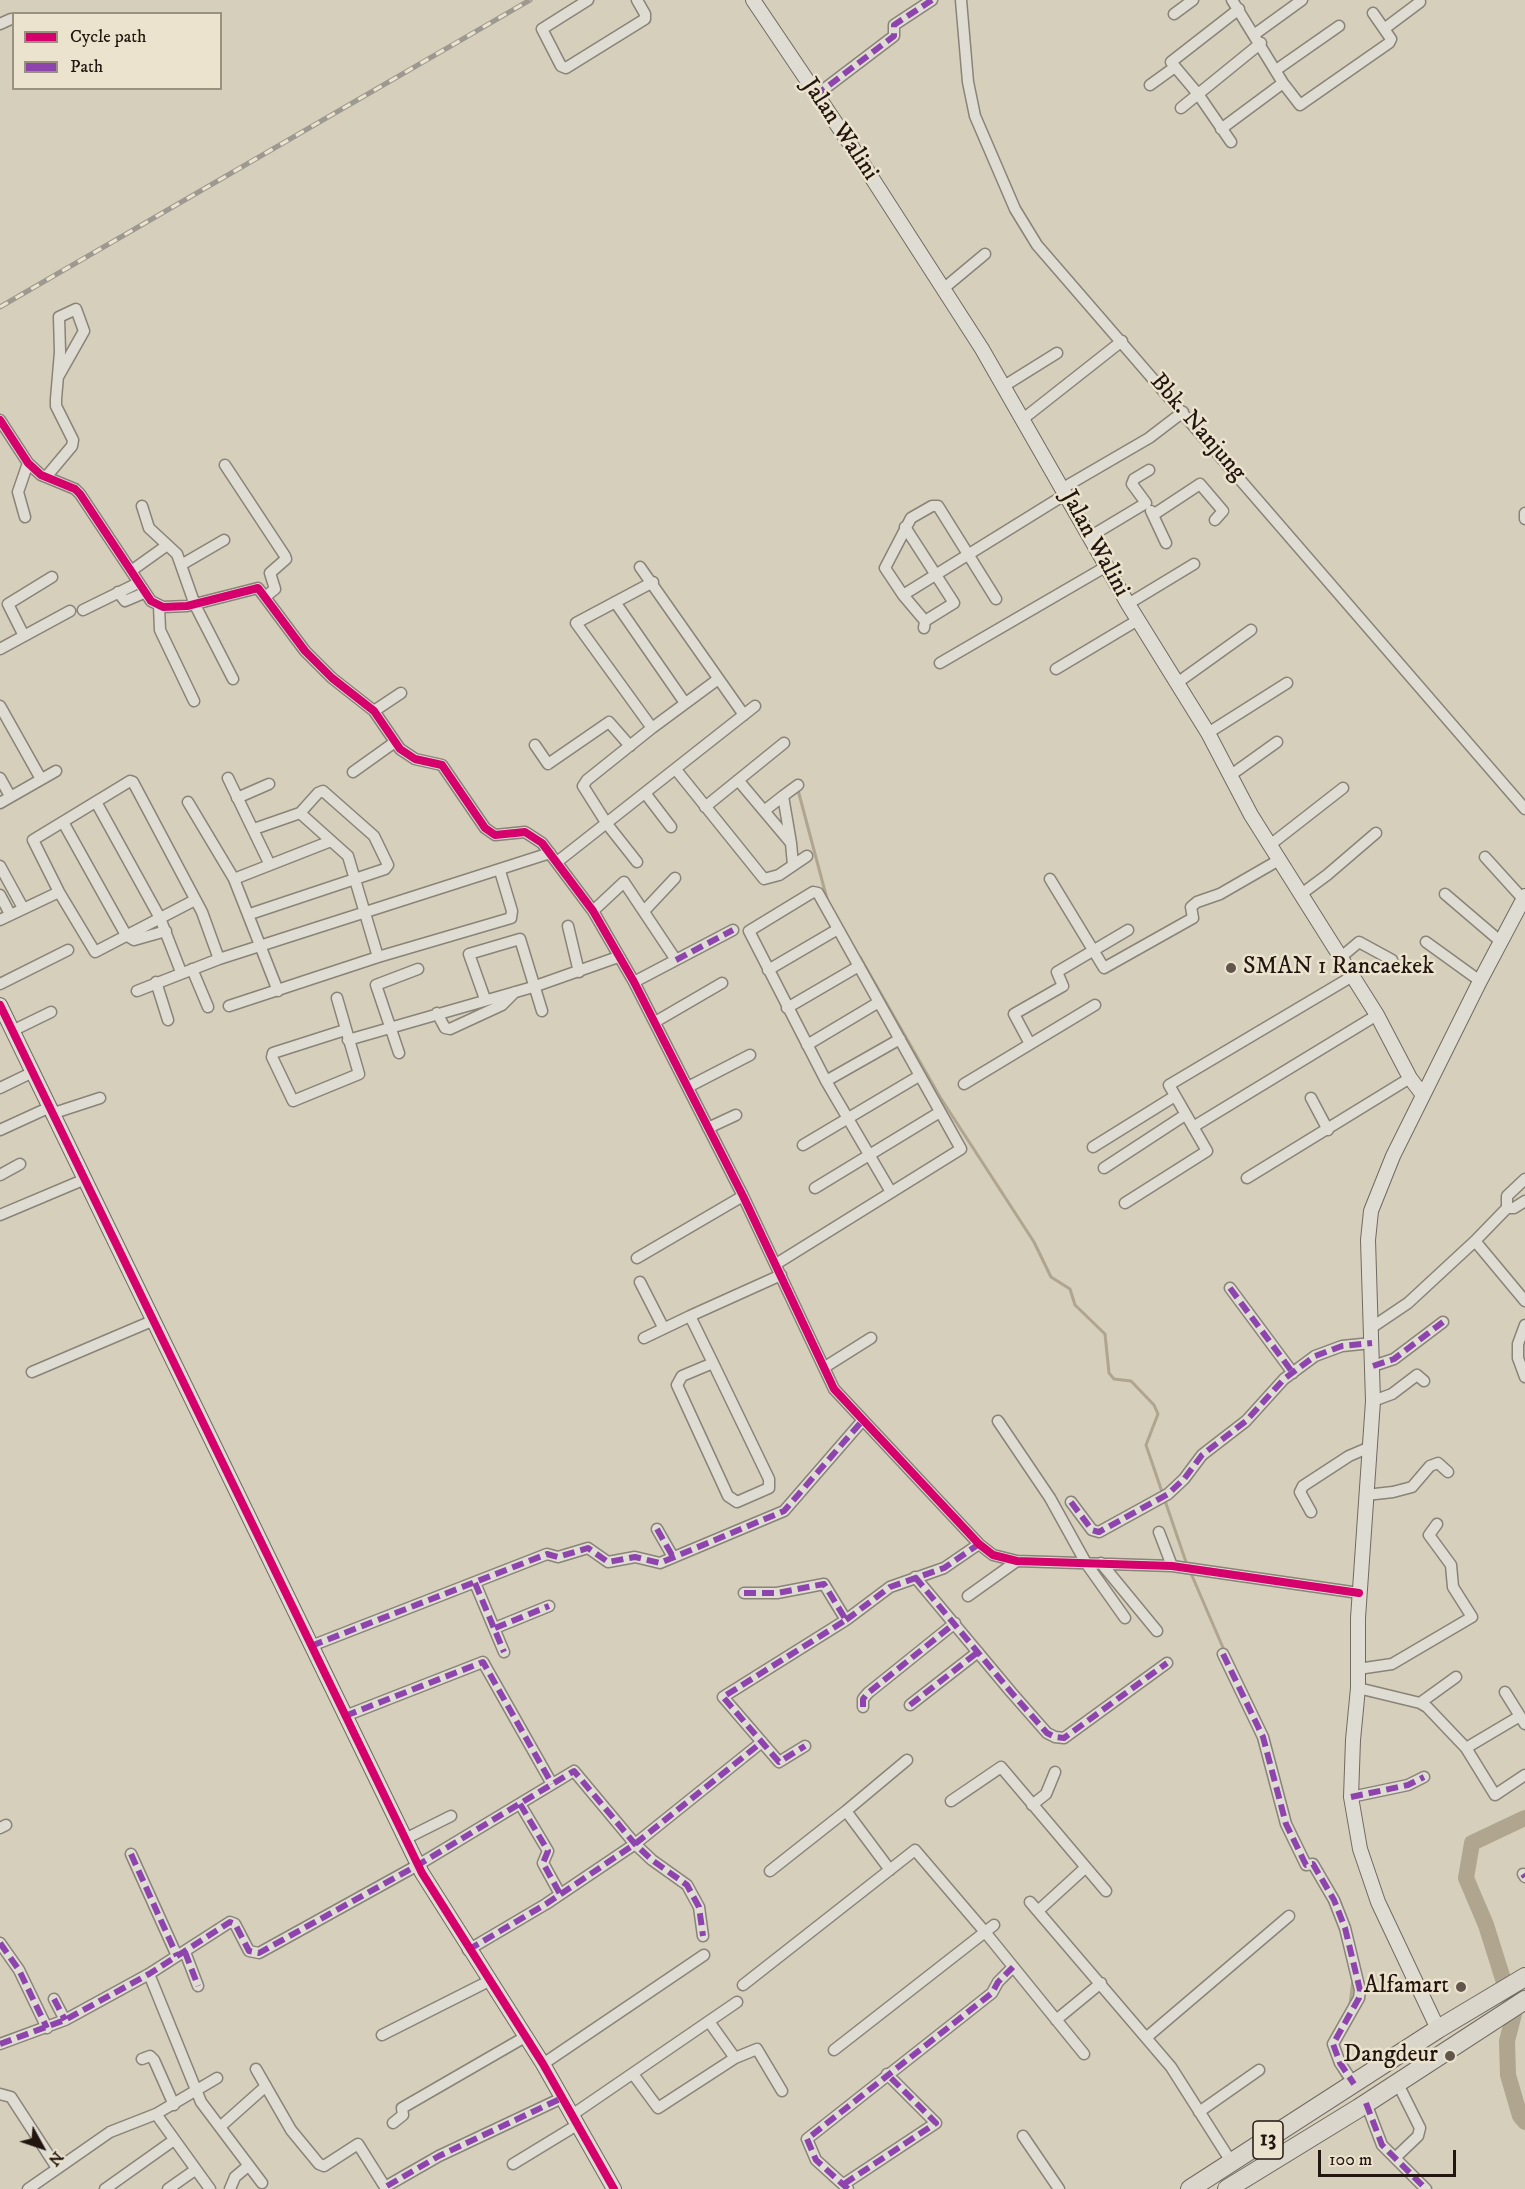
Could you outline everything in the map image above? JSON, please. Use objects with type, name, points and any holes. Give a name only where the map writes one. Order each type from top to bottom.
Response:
[{"type":"highway","name":"13","points":[[1190,2189],[1525,1977]]},
{"type":"highway","name":"13","points":[[1227,2189],[1363,2105],[1525,2000]]},
{"type":"street","points":[[588,0],[542,29],[561,66],[566,68],[645,19],[645,14],[637,0]]},
{"type":"street","name":"Jalan Walini","points":[[753,0],[815,96],[852,147],[1004,386],[1128,604],[1208,734],[1270,845],[1377,1015],[1410,1078],[1423,1095]]},
{"type":"street","points":[[815,96],[894,36],[894,25],[932,0]]},
{"type":"street","name":"Bbk. Nanjung","points":[[961,0],[968,82],[975,116],[1015,209],[1037,245],[1525,809]]},
{"type":"street","points":[[1174,14],[1193,0]]},
{"type":"street","points":[[1181,108],[1258,39],[1286,5],[1302,0]]},
{"type":"street","points":[[1384,29],[1420,2]]},
{"type":"street","points":[[1231,142],[1198,94],[1175,67],[1172,59],[1235,5],[1283,83],[1300,105],[1389,43],[1391,39],[1373,14]]},
{"type":"street","points":[[1276,70],[1339,26]]},
{"type":"street","points":[[1150,85],[1175,67]]},
{"type":"street","points":[[1221,129],[1283,83]]},
{"type":"street","points":[[943,289],[985,254]]},
{"type":"street","points":[[46,477],[71,449],[73,440],[56,406],[59,317],[76,309],[84,331],[58,377]]},
{"type":"street","points":[[1023,419],[1122,341]]},
{"type":"street","points":[[1004,386],[1057,354]]},
{"type":"street","points":[[903,595],[1149,438],[1183,412]]},
{"type":"street","points":[[0,420],[28,463],[46,477],[75,489],[80,494],[144,593],[159,606],[195,605],[256,588],[305,651],[332,678],[374,711],[395,742],[415,759],[442,765],[485,828],[499,835],[525,832],[542,843],[593,912],[634,982],[743,1196],[834,1389],[979,1544],[993,1555],[1017,1561],[1182,1567],[1359,1593]]},
{"type":"street","points":[[25,517],[18,492],[28,463]]},
{"type":"street","points":[[225,465],[286,559],[270,573],[275,589],[265,597]]},
{"type":"street","points":[[1149,470],[1132,484],[1153,515],[1166,543]]},
{"type":"street","points":[[1153,515],[1200,484],[1223,511],[1215,520]]},
{"type":"street","points":[[1091,536],[1146,503]]},
{"type":"street","points":[[905,527],[954,603],[925,624],[885,568],[895,554],[905,527],[911,518],[935,505],[996,599]]},
{"type":"street","points":[[142,506],[149,528],[177,554],[195,605],[233,679]]},
{"type":"street","points":[[1525,513],[1525,519]]},
{"type":"street","points":[[181,565],[224,540]]},
{"type":"street","points":[[131,571],[166,546]]},
{"type":"street","points":[[1128,604],[1194,564]]},
{"type":"street","points":[[940,663],[1107,566]]},
{"type":"street","points":[[640,567],[717,680],[744,715]]},
{"type":"street","points":[[24,636],[8,604],[52,577]]},
{"type":"street","points":[[652,582],[576,622],[652,728]]},
{"type":"street","points":[[83,610],[138,583]]},
{"type":"street","points":[[118,592],[125,601],[144,593]]},
{"type":"street","points":[[615,602],[686,703]]},
{"type":"street","points":[[159,606],[160,630],[194,701]]},
{"type":"street","points":[[0,649],[70,611]]},
{"type":"street","points":[[1056,669],[1138,620]]},
{"type":"street","points":[[1177,683],[1251,630]]},
{"type":"street","points":[[637,862],[607,824],[583,786],[587,780],[652,728],[717,680]]},
{"type":"street","points":[[1208,734],[1287,683]]},
{"type":"street","points":[[374,711],[401,693]]},
{"type":"street","points":[[0,706],[40,779]]},
{"type":"street","points":[[557,862],[645,793],[677,771],[755,706]]},
{"type":"street","points":[[535,745],[548,764],[609,722],[630,746]]},
{"type":"street","points":[[353,772],[395,742]]},
{"type":"street","points":[[1231,775],[1277,742]]},
{"type":"street","points":[[705,807],[784,743]]},
{"type":"street","points":[[0,803],[56,771]]},
{"type":"street","points":[[677,771],[764,879],[779,875],[807,855]]},
{"type":"street","points":[[0,778],[10,796]]},
{"type":"street","points":[[228,778],[270,865]]},
{"type":"street","points":[[738,780],[791,843]]},
{"type":"street","points":[[195,900],[95,952],[59,892],[33,840],[130,781],[133,782],[195,900],[219,959]]},
{"type":"street","points":[[237,798],[269,784]]},
{"type":"street","points":[[764,812],[798,785]]},
{"type":"street","points":[[1270,845],[1343,788]]},
{"type":"street","points":[[250,914],[387,867],[387,861],[374,836],[323,791],[318,793],[300,813],[254,830]]},
{"type":"street","points":[[645,793],[671,827]]},
{"type":"street","points":[[783,796],[794,865]]},
{"type":"street","points":[[96,802],[208,1007]]},
{"type":"street","points":[[188,802],[234,879],[250,914],[278,991]]},
{"type":"street","points":[[300,813],[348,856],[367,913],[378,957]]},
{"type":"street","points":[[63,822],[126,935],[134,940],[166,931]]},
{"type":"street","points":[[1300,894],[1327,876],[1376,833]]},
{"type":"street","points":[[234,879],[331,841]]},
{"type":"street","points":[[137,991],[219,959],[500,871],[550,853]]},
{"type":"street","points":[[1438,2030],[1378,1902],[1360,1849],[1352,1797],[1353,1740],[1358,1688],[1359,1593],[1373,1401],[1368,1240],[1371,1211],[1393,1156],[1524,897],[1485,857]]},
{"type":"street","points":[[1050,879],[1104,968],[1193,918],[1191,907],[1197,902],[1220,894],[1279,860]]},
{"type":"street","points":[[0,866],[23,908]]},
{"type":"street","points":[[229,1006],[378,957],[511,918],[512,911],[500,871]]},
{"type":"street","points":[[645,910],[675,878]]},
{"type":"street","points":[[593,912],[624,882],[645,910],[676,960]]},
{"type":"street","points":[[776,1264],[960,1151],[962,1146],[919,1076],[816,891],[751,928],[750,934],[826,1081],[867,1155],[891,1192]]},
{"type":"street","points":[[0,895],[5,917],[59,892]]},
{"type":"street","points":[[1445,894],[1500,941]]},
{"type":"street","points":[[568,926],[579,972]]},
{"type":"street","points":[[768,970],[838,929]]},
{"type":"street","points":[[634,982],[733,930]]},
{"type":"street","points":[[1030,1044],[1014,1014],[1063,986],[1057,972],[1128,930]]},
{"type":"street","points":[[485,999],[470,954],[519,939],[542,1011]]},
{"type":"street","points":[[1340,958],[1359,942],[1392,960]]},
{"type":"street","points":[[1426,942],[1480,981]]},
{"type":"street","points":[[0,984],[68,950]]},
{"type":"street","points":[[337,998],[346,1035],[359,1073],[358,1076],[293,1101],[272,1057],[273,1053],[346,1035],[390,1027],[533,987],[618,957]]},
{"type":"street","points":[[787,1008],[859,966]]},
{"type":"street","points":[[399,1053],[376,984],[418,969]]},
{"type":"street","points":[[1125,1203],[1208,1151],[1185,1115],[1170,1085],[1351,977]]},
{"type":"street","points":[[156,982],[168,1020]]},
{"type":"street","points":[[655,1022],[722,983]]},
{"type":"street","points":[[437,1013],[446,1028],[450,1029],[502,1005],[515,992]]},
{"type":"street","points":[[807,1045],[879,1002]]},
{"type":"street","points":[[0,1005],[83,1180],[418,1865],[468,1950],[543,2064],[614,2189]]},
{"type":"street","points":[[964,1084],[1095,1005]]},
{"type":"street","points":[[12,1031],[51,1012]]},
{"type":"street","points":[[1193,1127],[1377,1015]]},
{"type":"street","points":[[826,1081],[900,1039]]},
{"type":"street","points":[[687,1087],[750,1055]]},
{"type":"street","points":[[0,1088],[31,1072]]},
{"type":"street","points":[[803,1145],[919,1076]]},
{"type":"street","points":[[1247,1178],[1410,1078]]},
{"type":"street","points":[[1093,1147],[1175,1096]]},
{"type":"street","points":[[0,1130],[50,1111],[100,1098]]},
{"type":"street","points":[[1311,1098],[1328,1130]]},
{"type":"street","points":[[815,1188],[940,1112]]},
{"type":"street","points":[[708,1128],[736,1115]]},
{"type":"street","points":[[1104,1167],[1185,1115]]},
{"type":"street","points":[[0,1175],[20,1164]]},
{"type":"street","points":[[1371,1328],[1408,1303],[1475,1241],[1507,1208],[1507,1196],[1525,1179]]},
{"type":"street","points":[[0,1215],[83,1180]]},
{"type":"street","points":[[638,1258],[743,1196]]},
{"type":"street","points":[[1507,1208],[1514,1209],[1525,1201]]},
{"type":"street","points":[[1475,1241],[1525,1301]]},
{"type":"street","points":[[644,1338],[663,1327],[781,1275]]},
{"type":"street","points":[[640,1282],[663,1327]]},
{"type":"street","points":[[1230,1288],[1293,1372]]},
{"type":"street","points":[[690,1316],[713,1363],[771,1484],[764,1491],[737,1502],[728,1496],[677,1385],[682,1376],[713,1363]]},
{"type":"street","points":[[32,1372],[152,1321]]},
{"type":"street","points":[[1373,1366],[1394,1359],[1443,1322]]},
{"type":"street","points":[[1525,1325],[1518,1344],[1518,1358],[1525,1377]]},
{"type":"street","points":[[825,1367],[871,1338]]},
{"type":"street","points":[[1071,1502],[1095,1532],[1165,1495],[1184,1479],[1202,1455],[1246,1421],[1293,1372],[1326,1351],[1372,1343]]},
{"type":"street","points":[[1373,1401],[1392,1394],[1417,1375],[1424,1381]]},
{"type":"street","points":[[311,1646],[547,1554],[558,1557],[588,1548],[608,1562],[634,1557],[657,1564],[784,1511],[863,1420]]},
{"type":"street","points":[[998,1422],[1050,1498],[1086,1563],[1125,1618]]},
{"type":"street","points":[[1311,1512],[1300,1492],[1303,1486],[1370,1447]]},
{"type":"street","points":[[1366,1495],[1393,1492],[1412,1486],[1430,1466],[1438,1463],[1448,1472]]},
{"type":"street","points":[[1358,1669],[1392,1665],[1472,1617],[1453,1587],[1451,1565],[1429,1535],[1437,1524]]},
{"type":"street","points":[[657,1529],[674,1557]]},
{"type":"street","points":[[1159,1532],[1182,1567]]},
{"type":"street","points":[[805,1746],[779,1762],[723,1697],[846,1620],[890,1587],[945,1568],[979,1544]]},
{"type":"street","points":[[968,1596],[1017,1561]]},
{"type":"street","points":[[1101,1563],[1157,1631]]},
{"type":"street","points":[[915,1577],[1047,1733],[1064,1738],[1167,1663]]},
{"type":"street","points":[[475,1583],[504,1652]]},
{"type":"street","points":[[744,1593],[777,1593],[824,1584],[846,1620]]},
{"type":"street","points":[[495,1628],[549,1606]]},
{"type":"street","points":[[862,1707],[863,1699],[868,1693],[955,1623]]},
{"type":"street","points":[[910,1705],[978,1652]]},
{"type":"street","points":[[1223,1654],[1263,1737],[1286,1824],[1334,1900],[1345,1928],[1359,1998],[1333,2044],[1350,2086]]},
{"type":"street","points":[[345,1716],[483,1662],[552,1784]]},
{"type":"street","points":[[1420,1703],[1456,1677]]},
{"type":"street","points":[[1358,1688],[1420,1703],[1438,1717],[1466,1748],[1496,1795],[1525,1775]]},
{"type":"street","points":[[1466,1748],[1523,1720],[1505,1692]]},
{"type":"street","points":[[468,1950],[560,1894],[635,1844],[762,1742]]},
{"type":"street","points":[[770,1870],[907,1760]]},
{"type":"street","points":[[951,1801],[1000,1767],[1106,1891]]},
{"type":"street","points":[[0,2044],[65,2020],[149,1974],[232,1922],[249,1951],[259,1953],[418,1865],[576,1771],[635,1844],[652,1860],[681,1878],[690,1888],[699,1907],[703,1936]]},
{"type":"street","points":[[1032,1805],[1046,1794],[1055,1772]]},
{"type":"street","points":[[1352,1797],[1408,1785],[1424,1777]]},
{"type":"street","points":[[520,1804],[548,1851],[543,1863],[560,1894]]},
{"type":"street","points":[[846,1811],[890,1870]]},
{"type":"street","points":[[405,1839],[451,1816]]},
{"type":"street","points":[[743,1985],[915,1850],[989,1928],[1013,1967],[1084,2054]]},
{"type":"street","points":[[131,1854],[198,1986]]},
{"type":"street","points":[[1039,1910],[1085,1868]]},
{"type":"street","points":[[1030,1902],[1171,2067],[1232,2163]]},
{"type":"street","points":[[1147,2037],[1288,1916]]},
{"type":"street","points":[[834,2050],[989,1928]]},
{"type":"street","points":[[0,1943],[15,1963],[47,2028]]},
{"type":"street","points":[[543,2064],[704,1955]]},
{"type":"street","points":[[887,2074],[936,2123],[846,2187],[816,2160],[807,2139],[887,2074],[992,1993],[998,1982],[1013,1967]]},
{"type":"street","points":[[149,1974],[201,2102],[262,2183]]},
{"type":"street","points":[[382,2035],[489,1981]]},
{"type":"street","points":[[1056,2020],[1101,1983]]},
{"type":"street","points":[[54,1999],[65,2020]]},
{"type":"street","points":[[513,2164],[575,2120],[633,2074],[710,2023],[737,2002]]},
{"type":"street","points":[[710,2023],[735,2058]]},
{"type":"street","points":[[393,2123],[403,2115],[402,2108],[525,2037]]},
{"type":"street","points":[[633,2074],[658,2108],[735,2058],[753,2049],[760,2051],[782,2091]]},
{"type":"street","points":[[142,2059],[147,2056],[154,2060],[174,2105]]},
{"type":"street","points":[[256,2069],[291,2130],[319,2164],[324,2166],[358,2144],[385,2187],[449,2151],[562,2098]]},
{"type":"street","points":[[1199,2112],[1259,2070]]},
{"type":"street","points":[[34,2188],[57,2168],[110,2132],[174,2105],[217,2078]]},
{"type":"street","points":[[1395,2158],[1418,2136],[1420,2128],[1397,2082]]},
{"type":"street","points":[[220,2127],[266,2086]]},
{"type":"street","points":[[0,2094],[11,2097],[57,2168]]},
{"type":"street","points":[[1363,2105],[1382,2145],[1426,2189]]},
{"type":"street","points":[[156,2114],[210,2189]]},
{"type":"street","points":[[1023,2136],[1059,2189]]},
{"type":"street","points":[[105,2189],[174,2140]]},
{"type":"street","points":[[230,2189],[235,2177],[248,2166]]},
{"type":"street","points":[[168,2189],[195,2170]]},
{"type":"waterway","points":[[798,790],[827,899]]},
{"type":"waterway","points":[[860,957],[940,1097],[1034,1242],[1051,1277],[1070,1289],[1075,1305],[1105,1334],[1109,1373],[1114,1379],[1131,1381],[1154,1405],[1158,1414],[1146,1445],[1187,1565]]},
{"type":"waterway","points":[[1190,1571],[1224,1650]]},
{"type":"waterway","points":[[1525,1818],[1472,1843],[1466,1878],[1486,1925],[1514,2014],[1507,2041],[1508,2075],[1520,2116],[1525,2122]]},
{"type":"waterway","points":[[1350,2005],[1353,1979]]},
{"type":"waterway","points":[[1338,2068],[1345,2081]]},
{"type":"railway","points":[[0,307],[530,0]]},
{"type":"marked path","points":[[815,96],[894,36],[894,25],[932,0]]},
{"type":"marked path","points":[[676,960],[733,930]]},
{"type":"marked path","points":[[1230,1288],[1293,1373]]},
{"type":"marked path","points":[[1373,1366],[1394,1359],[1443,1322]]},
{"type":"marked path","points":[[1071,1502],[1092,1530],[1099,1532],[1168,1494],[1184,1479],[1202,1455],[1246,1421],[1284,1379],[1315,1356],[1342,1346],[1372,1343]]},
{"type":"marked path","points":[[311,1646],[547,1554],[558,1557],[588,1548],[608,1562],[635,1557],[660,1563],[784,1511],[863,1420]]},
{"type":"marked path","points":[[657,1529],[673,1557]]},
{"type":"marked path","points":[[846,1620],[890,1587],[944,1568],[979,1544]]},
{"type":"marked path","points":[[915,1577],[1011,1692],[1047,1733],[1055,1737],[1064,1738],[1167,1663]]},
{"type":"marked path","points":[[475,1583],[504,1652]]},
{"type":"marked path","points":[[744,1593],[777,1593],[824,1584],[846,1620],[723,1697],[779,1762],[805,1746]]},
{"type":"marked path","points":[[495,1628],[549,1606]]},
{"type":"marked path","points":[[863,1707],[863,1699],[868,1693],[955,1623]]},
{"type":"marked path","points":[[910,1705],[978,1652]]},
{"type":"marked path","points":[[1223,1654],[1263,1737],[1286,1824],[1306,1865],[1313,1864],[1334,1900],[1345,1928],[1360,1990],[1359,1998],[1333,2044],[1340,2063],[1354,2084]]},
{"type":"marked path","points":[[345,1716],[483,1662],[552,1784]]},
{"type":"marked path","points":[[468,1950],[546,1904],[635,1844],[762,1742]]},
{"type":"marked path","points":[[0,2044],[65,2020],[149,1974],[230,1922],[235,1924],[249,1951],[259,1953],[418,1865],[574,1771],[635,1844],[652,1860],[687,1885],[699,1907],[703,1936]]},
{"type":"marked path","points":[[1351,1797],[1408,1785],[1424,1777]]},
{"type":"marked path","points":[[520,1804],[548,1851],[543,1863],[560,1894]]},
{"type":"marked path","points":[[131,1854],[177,1956]]},
{"type":"marked path","points":[[0,1943],[19,1970],[47,2028]]},
{"type":"marked path","points":[[185,1952],[198,1986]]},
{"type":"marked path","points":[[848,2189],[816,2160],[807,2139],[992,1993],[998,1982],[1013,1967]]},
{"type":"marked path","points":[[54,1999],[65,2020]]},
{"type":"marked path","points":[[844,2184],[936,2123],[887,2074]]},
{"type":"marked path","points":[[387,2186],[439,2156],[562,2098]]},
{"type":"marked path","points":[[1366,2103],[1382,2145],[1426,2189]]},
{"type":"cycle path","points":[[0,420],[28,463],[41,475],[75,489],[80,494],[151,601],[163,607],[187,606],[258,588],[305,651],[332,678],[374,711],[400,749],[415,759],[442,765],[485,828],[495,835],[525,832],[542,843],[593,911],[634,982],[743,1196],[834,1389],[979,1544],[993,1555],[1017,1561],[1172,1566],[1359,1593]]},
{"type":"cycle path","points":[[0,1005],[422,1873],[543,2064],[614,2189]]},
{"type":"place","name":"SMAN 1 Rancaekek","points":[[1231,968]]},
{"type":"place","name":"Alfamart","points":[[1461,1987]]},
{"type":"place","name":"Dangdeur","points":[[1450,2056]]}]
